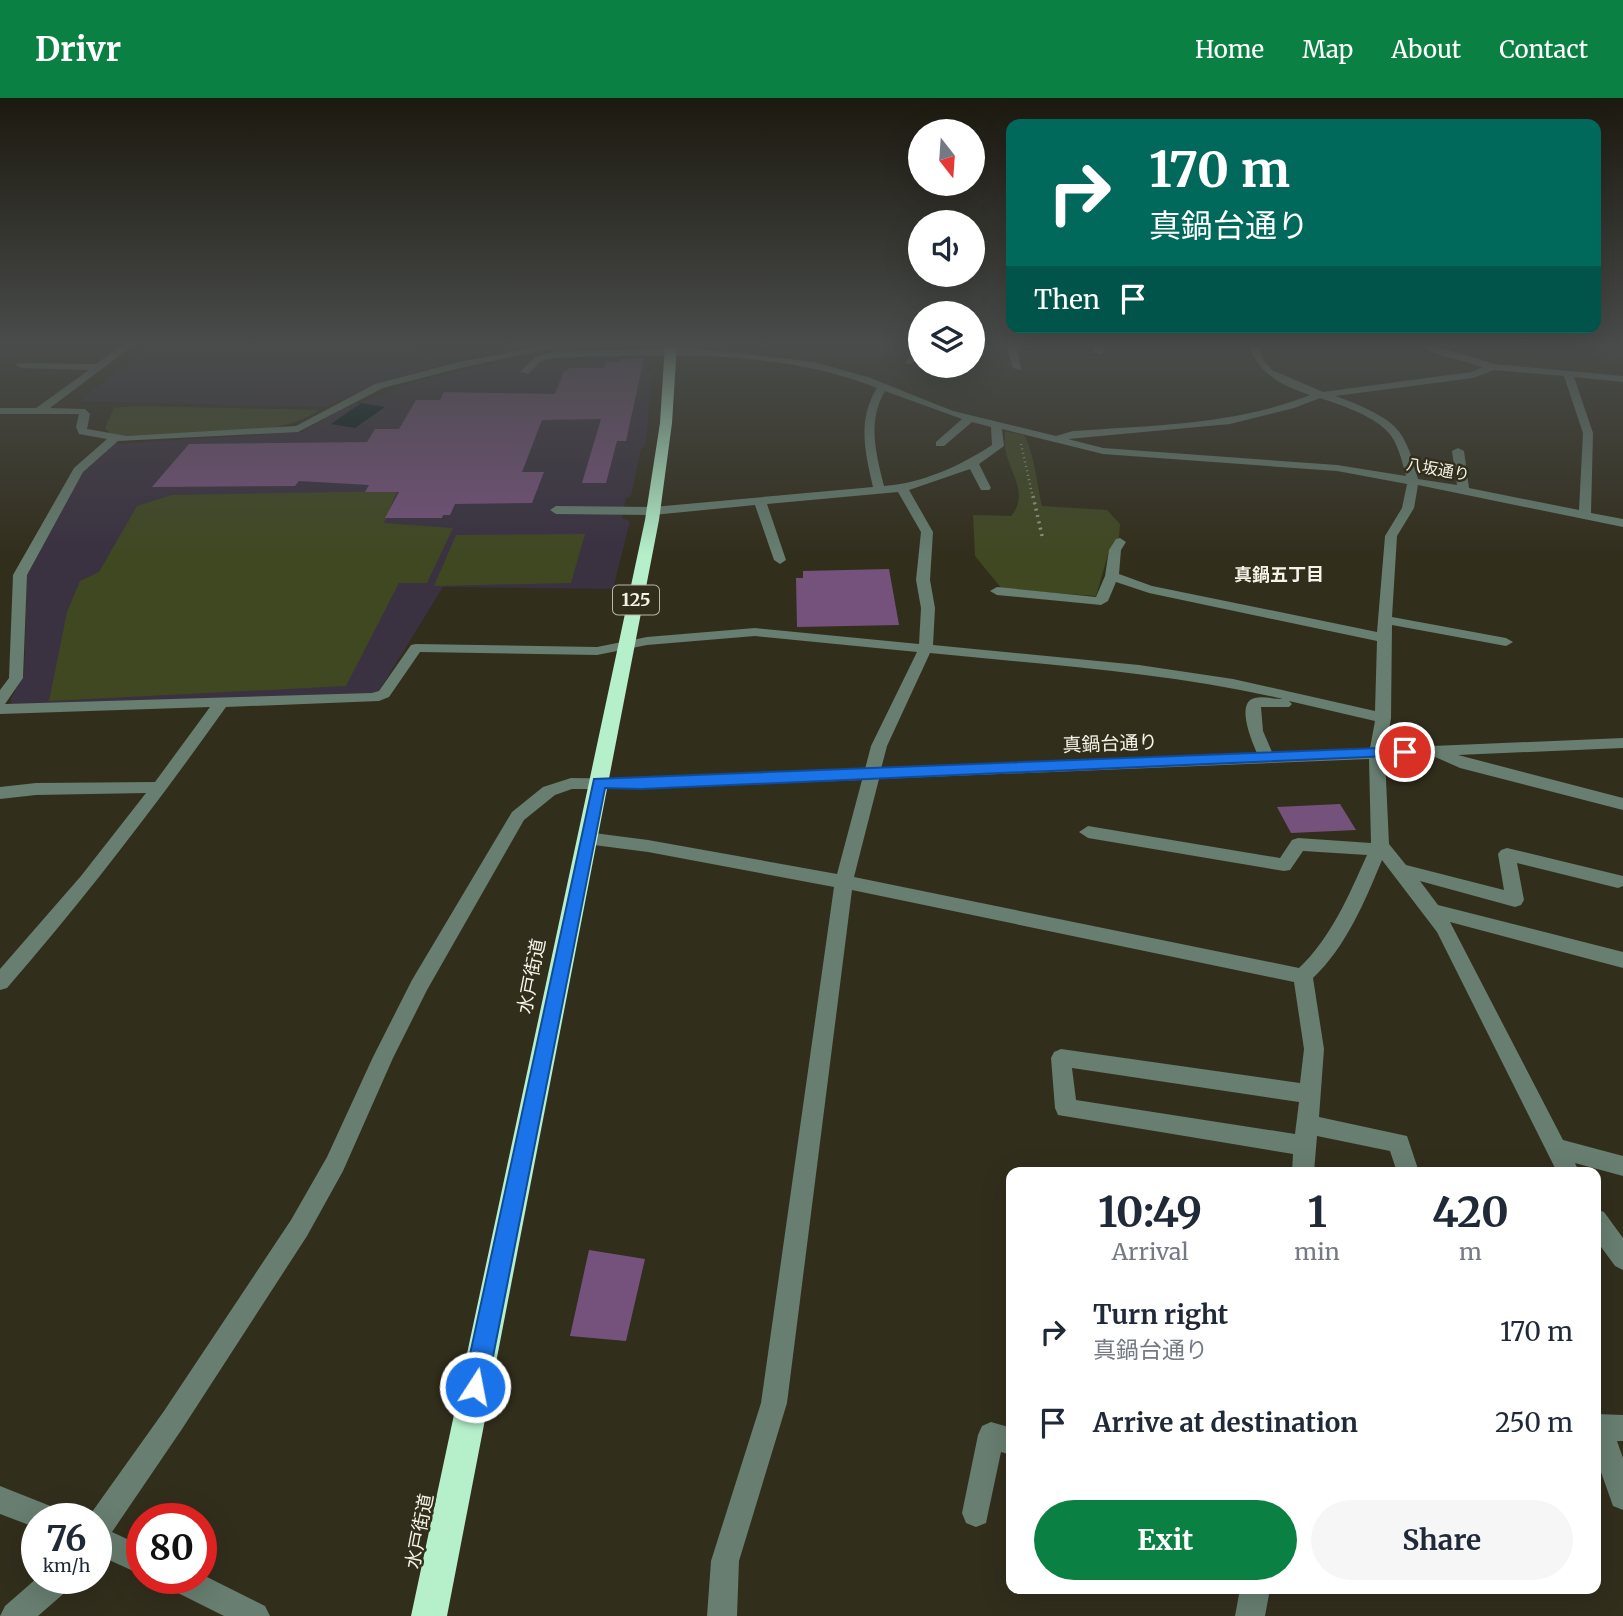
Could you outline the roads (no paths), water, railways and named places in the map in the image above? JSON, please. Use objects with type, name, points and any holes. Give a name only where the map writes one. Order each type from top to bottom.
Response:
[{"type":"highway","name":"水戸街道","points":[[429,1616],[586,838],[628,646],[653,511],[667,415]]},
{"type":"street","points":[[85,415],[81,427],[83,432],[114,439],[298,429],[323,415]]},
{"type":"street","points":[[871,415],[868,441],[879,490]]},
{"type":"street","name":"八坂通り","points":[[958,415],[1126,454],[1336,468],[1464,490],[1623,523]]},
{"type":"street","points":[[1056,439],[1073,434],[1215,423],[1251,415]]},
{"type":"street","points":[[1303,976],[1322,958],[1357,898],[1379,848],[1377,753],[1382,721],[1391,536],[1408,508],[1413,481],[1405,453],[1391,428],[1366,415]]},
{"type":"street","points":[[1582,415],[1588,433],[1585,514]]},
{"type":"street","points":[[940,444],[970,419]]},
{"type":"street","points":[[556,510],[653,511],[902,488],[973,463],[999,446],[996,425]]},
{"type":"street","points":[[0,701],[16,678],[20,575],[78,470],[114,439]]},
{"type":"street","points":[[1458,451],[1464,490]]},
{"type":"street","points":[[973,463],[985,488]]},
{"type":"street","points":[[722,1616],[725,1561],[774,1403],[844,882],[880,746],[926,648],[928,608],[923,580],[927,532],[902,488]]},
{"type":"street","points":[[760,502],[780,560]]},
{"type":"street","points":[[997,591],[1101,601],[1112,576],[1115,550],[1121,542]]},
{"type":"street","points":[[1112,576],[1149,589],[1384,638]]},
{"type":"street","points":[[1386,620],[1506,642]]},
{"type":"street","points":[[0,709],[374,698],[384,694],[416,648],[597,651],[647,641],[755,632],[1139,669],[1233,683],[1382,721]]},
{"type":"street","points":[[0,668],[16,663]]},
{"type":"street","points":[[0,982],[65,911],[161,788],[222,702]]},
{"type":"street","points":[[1267,758],[1255,731],[1253,706],[1256,702],[1382,721]]},
{"type":"street","name":"真鍋台通り","points":[[112,1507],[173,1420],[299,1228],[335,1164],[383,1057],[419,986],[518,816],[549,791],[571,783],[641,784],[1623,743]]},
{"type":"street","points":[[1433,751],[1466,764],[1623,804]]},
{"type":"street","points":[[0,793],[36,789],[161,788]]},
{"type":"street","points":[[1088,832],[1284,865],[1298,844],[1379,848],[1401,870],[1444,928],[1565,1167]]},
{"type":"street","points":[[586,838],[648,846],[844,882],[1303,976]]},
{"type":"street","points":[[1401,870],[1515,900],[1507,854],[1618,881]]},
{"type":"street","points":[[1432,910],[1623,960]]},
{"type":"street","points":[[1303,976],[1314,1049],[1304,1167]]},
{"type":"street","points":[[1310,1094],[1061,1058],[1066,1108],[1399,1143],[1406,1167]]},
{"type":"street","points":[[1553,1147],[1623,1166]]},
{"type":"street","points":[[1601,1227],[1623,1258]]},
{"type":"street","points":[[1601,1426],[1623,1428]]},
{"type":"street","points":[[1601,1434],[1623,1496]]},
{"type":"street","points":[[976,1513],[990,1435],[1006,1440]]},
{"type":"street","points":[[0,1500],[21,1508]]},
{"type":"street","points":[[15,1616],[41,1594]]},
{"type":"street","points":[[210,1594],[255,1616]]},
{"type":"street","points":[[1250,1616],[1254,1594]]},
{"type":"water","points":[[344,415],[374,415],[355,428],[331,424]]},
{"type":"district","name":"真鍋五丁目","points":[[1279,575]]}]
